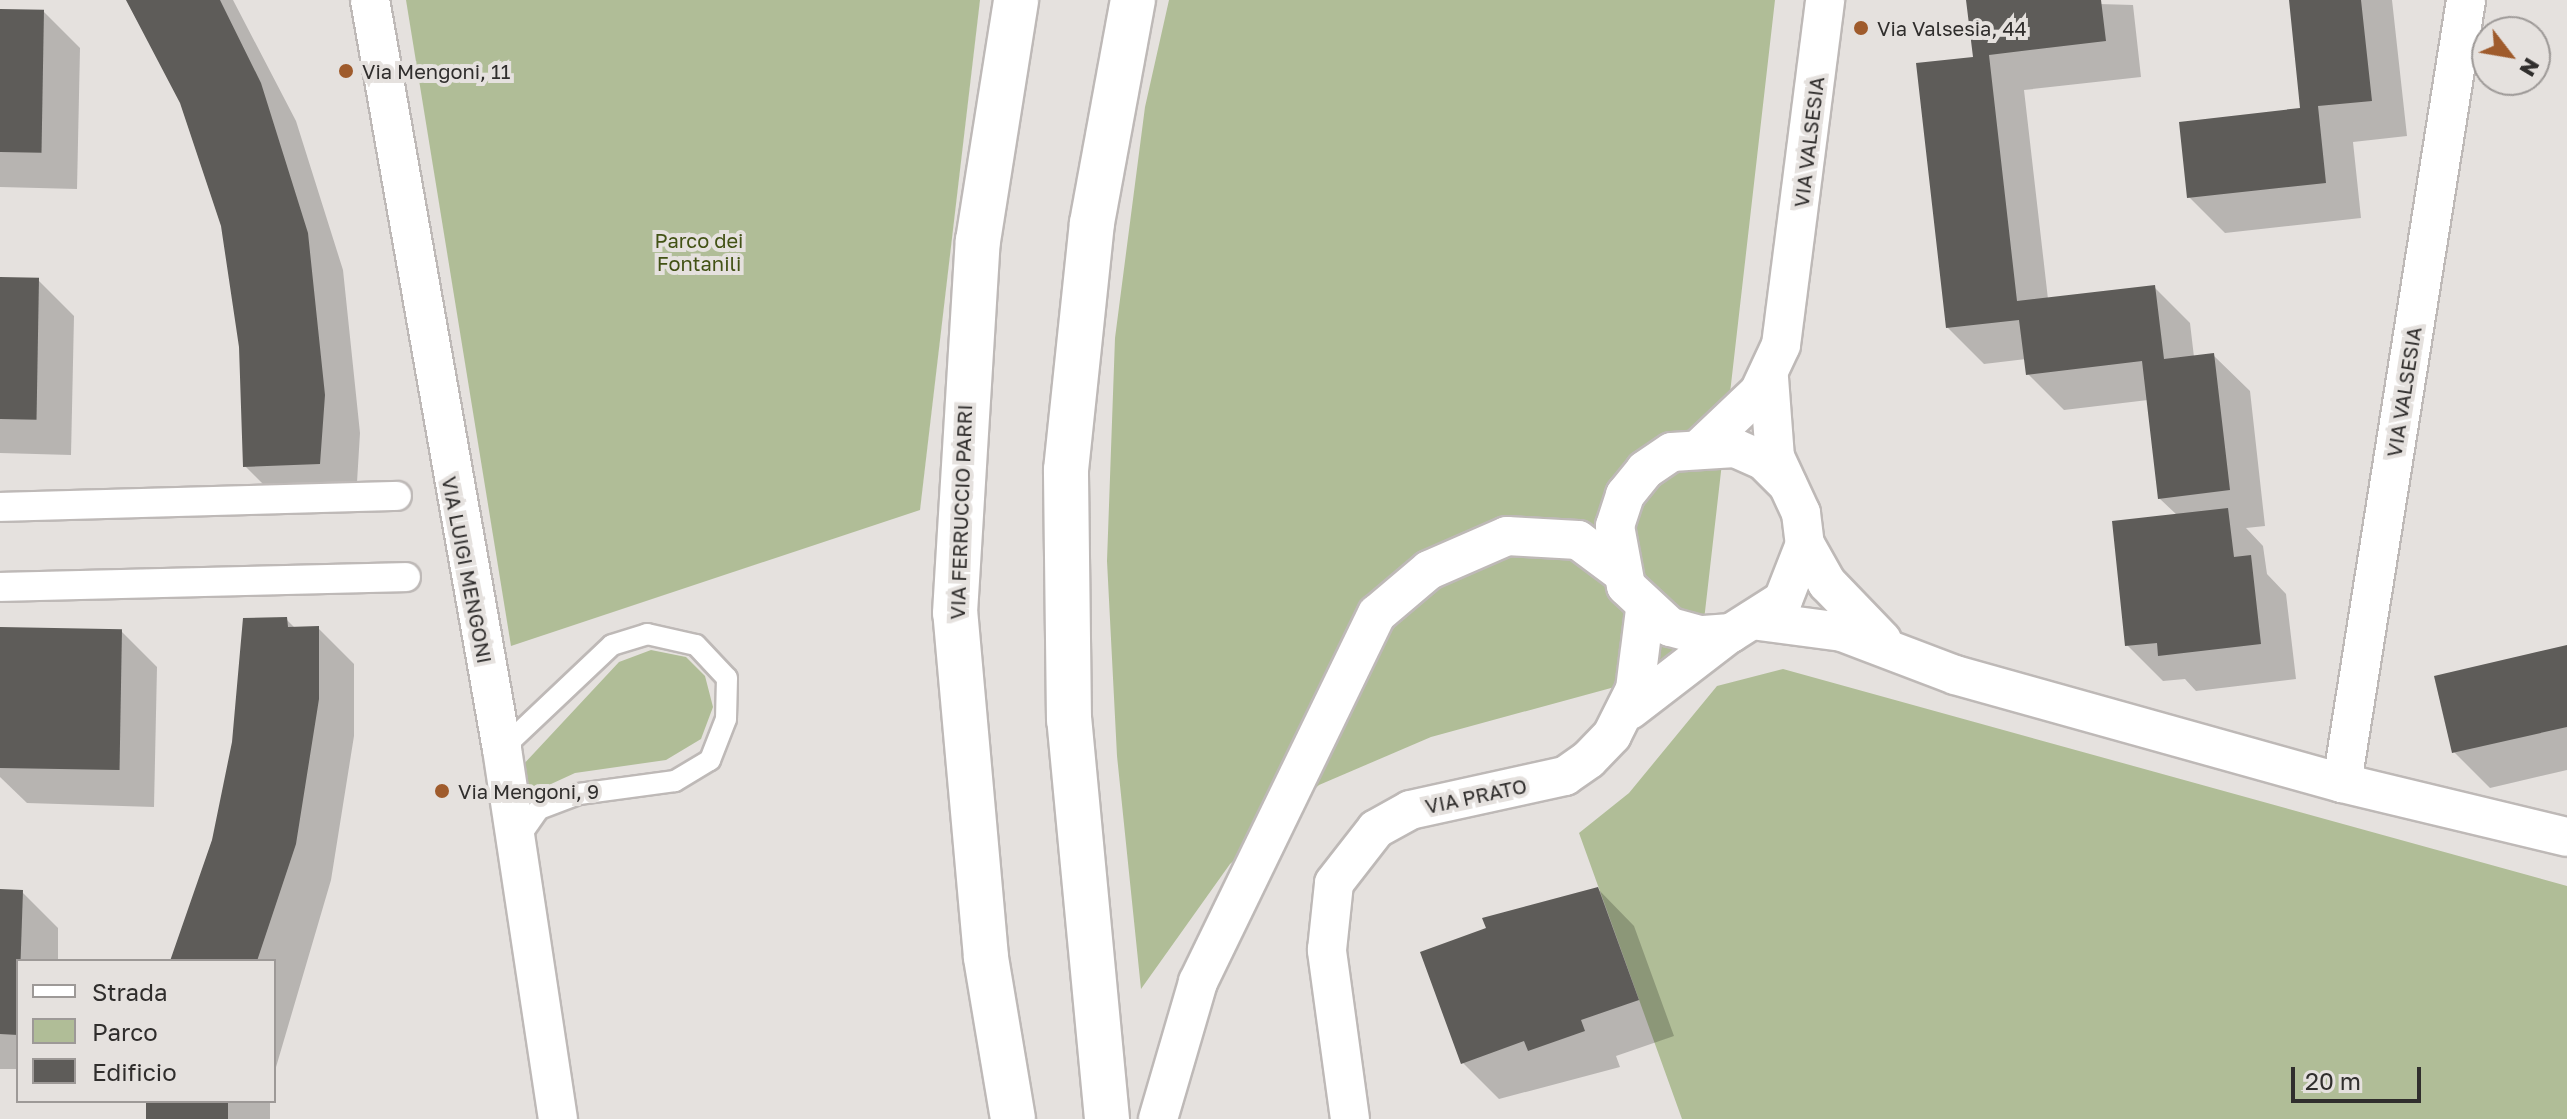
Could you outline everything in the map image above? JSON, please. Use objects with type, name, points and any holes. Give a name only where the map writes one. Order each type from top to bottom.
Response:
[{"type":"main road","name":"VIA FERRUCCIO PARRI","points":[[1013,1119],[986,957],[955,613],[978,241],[1016,0]]},
{"type":"main road","points":[[1107,1119],[1069,720],[1066,484],[1092,223],[1133,0]]},
{"type":"street","name":"VIA VALSESIA","points":[[1825,0],[1789,314],[1769,378],[1769,426],[1805,544],[1827,583],[1894,649]]},
{"type":"street","name":"VIA VALSESIA","points":[[2342,783],[2466,0]]},
{"type":"street","name":"VIA LUIGI MENGONI","points":[[368,8],[502,749],[558,1119]]},
{"type":"street","name":"VIA VALSESIA","points":[[1769,378],[1703,445],[1645,470],[1625,495],[1615,526],[1621,572],[1645,610],[1685,631],[1818,626],[1894,649],[1955,675],[2342,783],[2567,837]]},
{"type":"street","points":[[1703,445],[1764,461],[1787,484]]},
{"type":"street","points":[[0,507],[397,496]]},
{"type":"street","points":[[1158,1119],[1171,1058],[1202,972],[1351,659],[1388,601],[1458,554],[1525,533],[1578,540],[1621,572]]},
{"type":"street","points":[[1745,627],[1798,574],[1805,544]]},
{"type":"street","points":[[0,587],[406,577]]},
{"type":"street","name":"VIA PRATO","points":[[1623,718],[1643,661],[1645,610]]},
{"type":"street","name":"VIA PRATO","points":[[1350,1119],[1326,915],[1352,853],[1410,810],[1565,776],[1589,759],[1623,718],[1692,655],[1745,627]]},
{"type":"lane","points":[[502,749],[612,645],[647,634],[696,645],[727,678],[726,719],[710,760],[675,781],[579,794],[539,809],[515,844]]},
{"type":"green space","name":"Parco dei Fontanili","points":[[406,0],[980,0],[920,510],[511,646]]},
{"type":"green space","points":[[1169,0],[1775,0],[1699,664],[1431,737],[1319,785],[1230,864],[1141,989],[1117,756],[1107,561],[1115,338],[1145,107]]},
{"type":"green space","points":[[651,650],[686,657],[705,676],[713,707],[701,739],[666,760],[575,773],[538,790],[523,785],[521,767],[619,662]]},
{"type":"green space","points":[[1783,669],[2567,886],[2567,1119],[1682,1119],[1579,833],[1629,793],[1717,686]]},
{"type":"building","points":[[126,0],[220,0],[261,83],[308,233],[325,395],[320,464],[243,467],[239,347],[221,226],[180,103]]},
{"type":"building","points":[[1966,0],[2101,0],[2106,41],[1989,55],[2017,301],[2155,285],[2164,359],[2214,353],[2230,490],[2158,499],[2142,361],[2026,375],[2019,320],[1946,328],[1916,63],[1973,57]]},
{"type":"building","points":[[2289,0],[2361,0],[2372,101],[2318,106],[2326,183],[2187,198],[2179,122],[2300,108]]},
{"type":"building","points":[[0,9],[44,10],[41,153],[0,152]]},
{"type":"building","points":[[0,277],[39,278],[37,420],[0,419]]},
{"type":"building","points":[[2228,508],[2234,557],[2251,555],[2261,644],[2158,656],[2157,643],[2125,646],[2112,521]]},
{"type":"building","points":[[287,617],[288,627],[319,626],[319,699],[296,844],[258,959],[171,959],[212,840],[232,742],[243,618]]},
{"type":"building","points":[[0,627],[122,629],[120,770],[0,768]]},
{"type":"building","points":[[2567,645],[2567,727],[2452,753],[2434,676]]},
{"type":"building","points":[[1598,887],[1639,1000],[1581,1020],[1585,1031],[1528,1051],[1524,1041],[1461,1064],[1420,952],[1486,928],[1482,918]]},
{"type":"building","points":[[0,889],[23,890],[21,959],[16,959],[16,1035],[0,1034]]},
{"type":"building","points":[[146,1103],[228,1103],[228,1119],[146,1119]]},
{"type":"place","name":"Via Valsesia, 44","points":[[1861,28]]},
{"type":"place","name":"Via Mengoni, 11","points":[[346,71]]},
{"type":"place","name":"Via Mengoni, 9","points":[[442,791]]}]
